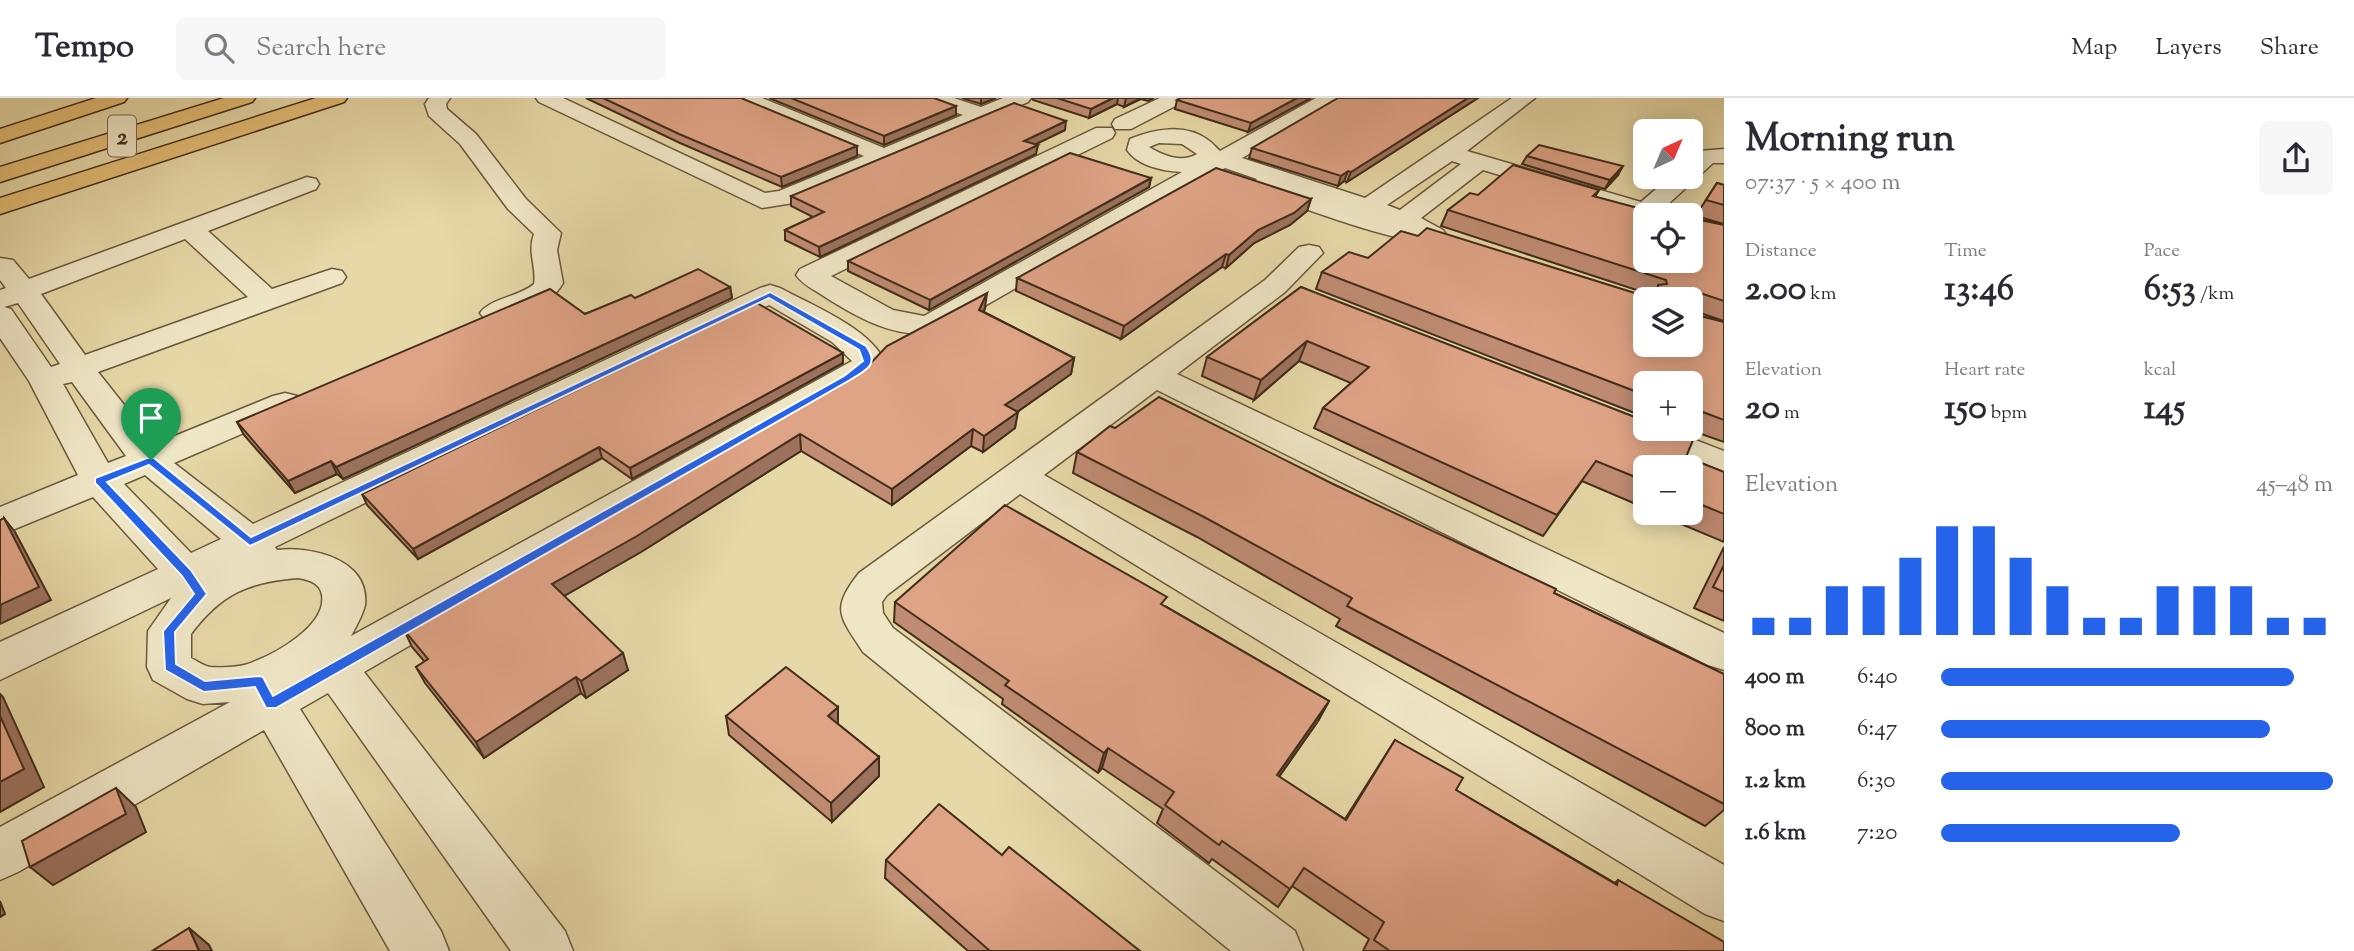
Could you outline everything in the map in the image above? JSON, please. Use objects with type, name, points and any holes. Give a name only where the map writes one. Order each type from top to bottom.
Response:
[{"type":"highway","points":[[0,136],[117,98]]},
{"type":"highway","name":"2","points":[[0,175],[245,98]]},
{"type":"highway","points":[[0,206],[337,98]]},
{"type":"highway","name":"2","points":[[0,149],[141,106]]},
{"type":"street","points":[[440,98],[435,104],[437,111],[468,139],[505,190],[548,233],[541,250],[550,278],[549,286],[540,294],[465,326]]},
{"type":"street","points":[[546,98],[762,201],[784,198],[981,114],[1022,103]]},
{"type":"street","points":[[744,98],[882,155]]},
{"type":"street","points":[[934,98],[981,114]]},
{"type":"street","points":[[1176,98],[810,275],[888,320],[918,326],[930,325],[1209,161],[1331,98]]},
{"type":"street","points":[[1361,212],[1525,98]]},
{"type":"street","points":[[1079,117],[1147,140],[1193,140],[1205,147],[1209,161]]},
{"type":"street","points":[[1449,153],[1633,207]]},
{"type":"street","points":[[1703,160],[1707,156],[1724,156]]},
{"type":"street","points":[[1209,161],[1447,240]]},
{"type":"street","points":[[1398,224],[1479,162]]},
{"type":"street","points":[[13,295],[309,186]]},
{"type":"street","points":[[1661,203],[1673,189]]},
{"type":"street","points":[[190,229],[268,300]]},
{"type":"street","points":[[1275,951],[878,640],[862,616],[861,600],[873,584],[1152,375],[1288,292],[1309,253]]},
{"type":"street","points":[[0,267],[3,266],[13,295],[79,368],[125,432],[151,460],[258,554],[324,569],[340,583],[344,604],[325,658]]},
{"type":"street","points":[[45,380],[332,277]]},
{"type":"street","points":[[0,662],[194,584],[233,576],[258,554],[770,294],[863,348],[868,355],[868,361],[862,368],[847,378],[419,618],[325,658],[0,855]]},
{"type":"street","points":[[0,315],[45,380],[99,481],[194,584]]},
{"type":"street","points":[[1152,375],[1724,653]]},
{"type":"street","points":[[0,522],[314,391]]},
{"type":"street","points":[[1608,418],[1724,464]]},
{"type":"street","points":[[1016,475],[1724,894]]},
{"type":"street","points":[[194,584],[169,631],[169,667],[204,686],[265,692]]},
{"type":"street","points":[[325,658],[545,951]]},
{"type":"street","points":[[265,692],[421,951]]},
{"type":"building","points":[[603,98],[741,98],[857,146],[781,177]]},
{"type":"building","points":[[791,98],[934,98],[956,106],[884,136]]},
{"type":"building","points":[[1057,98],[1113,98],[1091,109]]},
{"type":"building","points":[[1297,98],[1251,123],[1177,100]]},
{"type":"building","points":[[1338,98],[1468,98],[1341,176],[1252,148]]},
{"type":"building","points":[[1014,103],[1066,121],[1024,141],[1038,145],[819,247],[785,230],[824,212],[791,196]]},
{"type":"building","points":[[1539,145],[1623,166],[1610,180],[1527,156]]},
{"type":"building","points":[[1070,153],[1151,178],[930,300],[848,261]]},
{"type":"building","points":[[1513,165],[1599,190],[1593,196],[1633,207],[1633,269],[1448,210],[1470,193],[1478,195]]},
{"type":"building","points":[[1216,168],[1311,199],[1294,213],[1258,230],[1229,255],[1226,254],[1124,326],[1017,278]]},
{"type":"building","points":[[1717,183],[1724,185],[1724,205],[1706,200]]},
{"type":"building","points":[[1703,221],[1724,225],[1724,301],[1703,294],[1703,287],[1658,287],[1667,284],[1666,280],[1644,273],[1703,273]]},
{"type":"building","points":[[1427,228],[1633,292],[1633,357],[1703,357],[1703,317],[1724,322],[1724,420],[1703,412],[1703,371],[1633,371],[1633,390],[1322,272],[1349,252],[1368,258],[1401,231],[1418,236]]},
{"type":"building","points":[[698,269],[730,287],[336,467],[331,461],[288,481],[237,422],[550,289],[585,314],[631,295],[635,298]]},
{"type":"building","points":[[1301,287],[1633,416],[1633,441],[1693,441],[1687,455],[1633,455],[1633,476],[1596,461],[1557,515],[1323,408],[1369,367],[1307,341],[1261,380],[1207,357]]},
{"type":"building","points":[[987,293],[979,310],[1074,358],[1005,405],[1018,412],[984,436],[973,429],[892,489],[800,434],[637,536],[552,584],[623,653],[581,681],[576,677],[476,742],[416,667],[428,659],[404,630],[868,366],[887,346]]},
{"type":"building","points":[[757,303],[843,353],[630,468],[599,447],[413,549],[362,494]]},
{"type":"building","points":[[1159,397],[1335,485],[1556,589],[1554,593],[1724,674],[1724,804],[1347,606],[1352,598],[1204,517],[1077,452],[1110,426],[1115,428]]},
{"type":"building","points":[[1703,464],[1724,472],[1724,514],[1703,505]]},
{"type":"building","points":[[1005,505],[1167,597],[1161,604],[1329,701],[1277,775],[1346,820],[1395,740],[1463,778],[1456,790],[1617,885],[1618,880],[1724,942],[1724,951],[1390,951],[1374,940],[1384,922],[1304,868],[1290,889],[1222,841],[1219,845],[1165,805],[1174,792],[1108,748],[1104,753],[1005,685],[1009,681],[895,602]]},
{"type":"building","points":[[4,518],[39,587],[0,605],[0,520]]},
{"type":"building","points":[[1724,565],[1724,592],[1713,587]]},
{"type":"building","points":[[786,667],[838,707],[828,716],[879,757],[831,803],[726,716]]},
{"type":"building","points":[[0,716],[24,769],[0,782]]},
{"type":"building","points":[[116,788],[126,814],[30,867],[22,841]]},
{"type":"building","points":[[939,804],[1002,855],[1009,847],[1140,951],[990,951],[886,860]]},
{"type":"building","points":[[189,928],[199,951],[152,951]]},
{"type":"route","points":[[770,294],[863,348],[868,355],[868,361],[862,368],[847,378],[271,704],[259,681],[204,686],[169,667],[169,631],[201,594],[186,573],[99,481],[151,460],[250,542],[770,294]]}]
